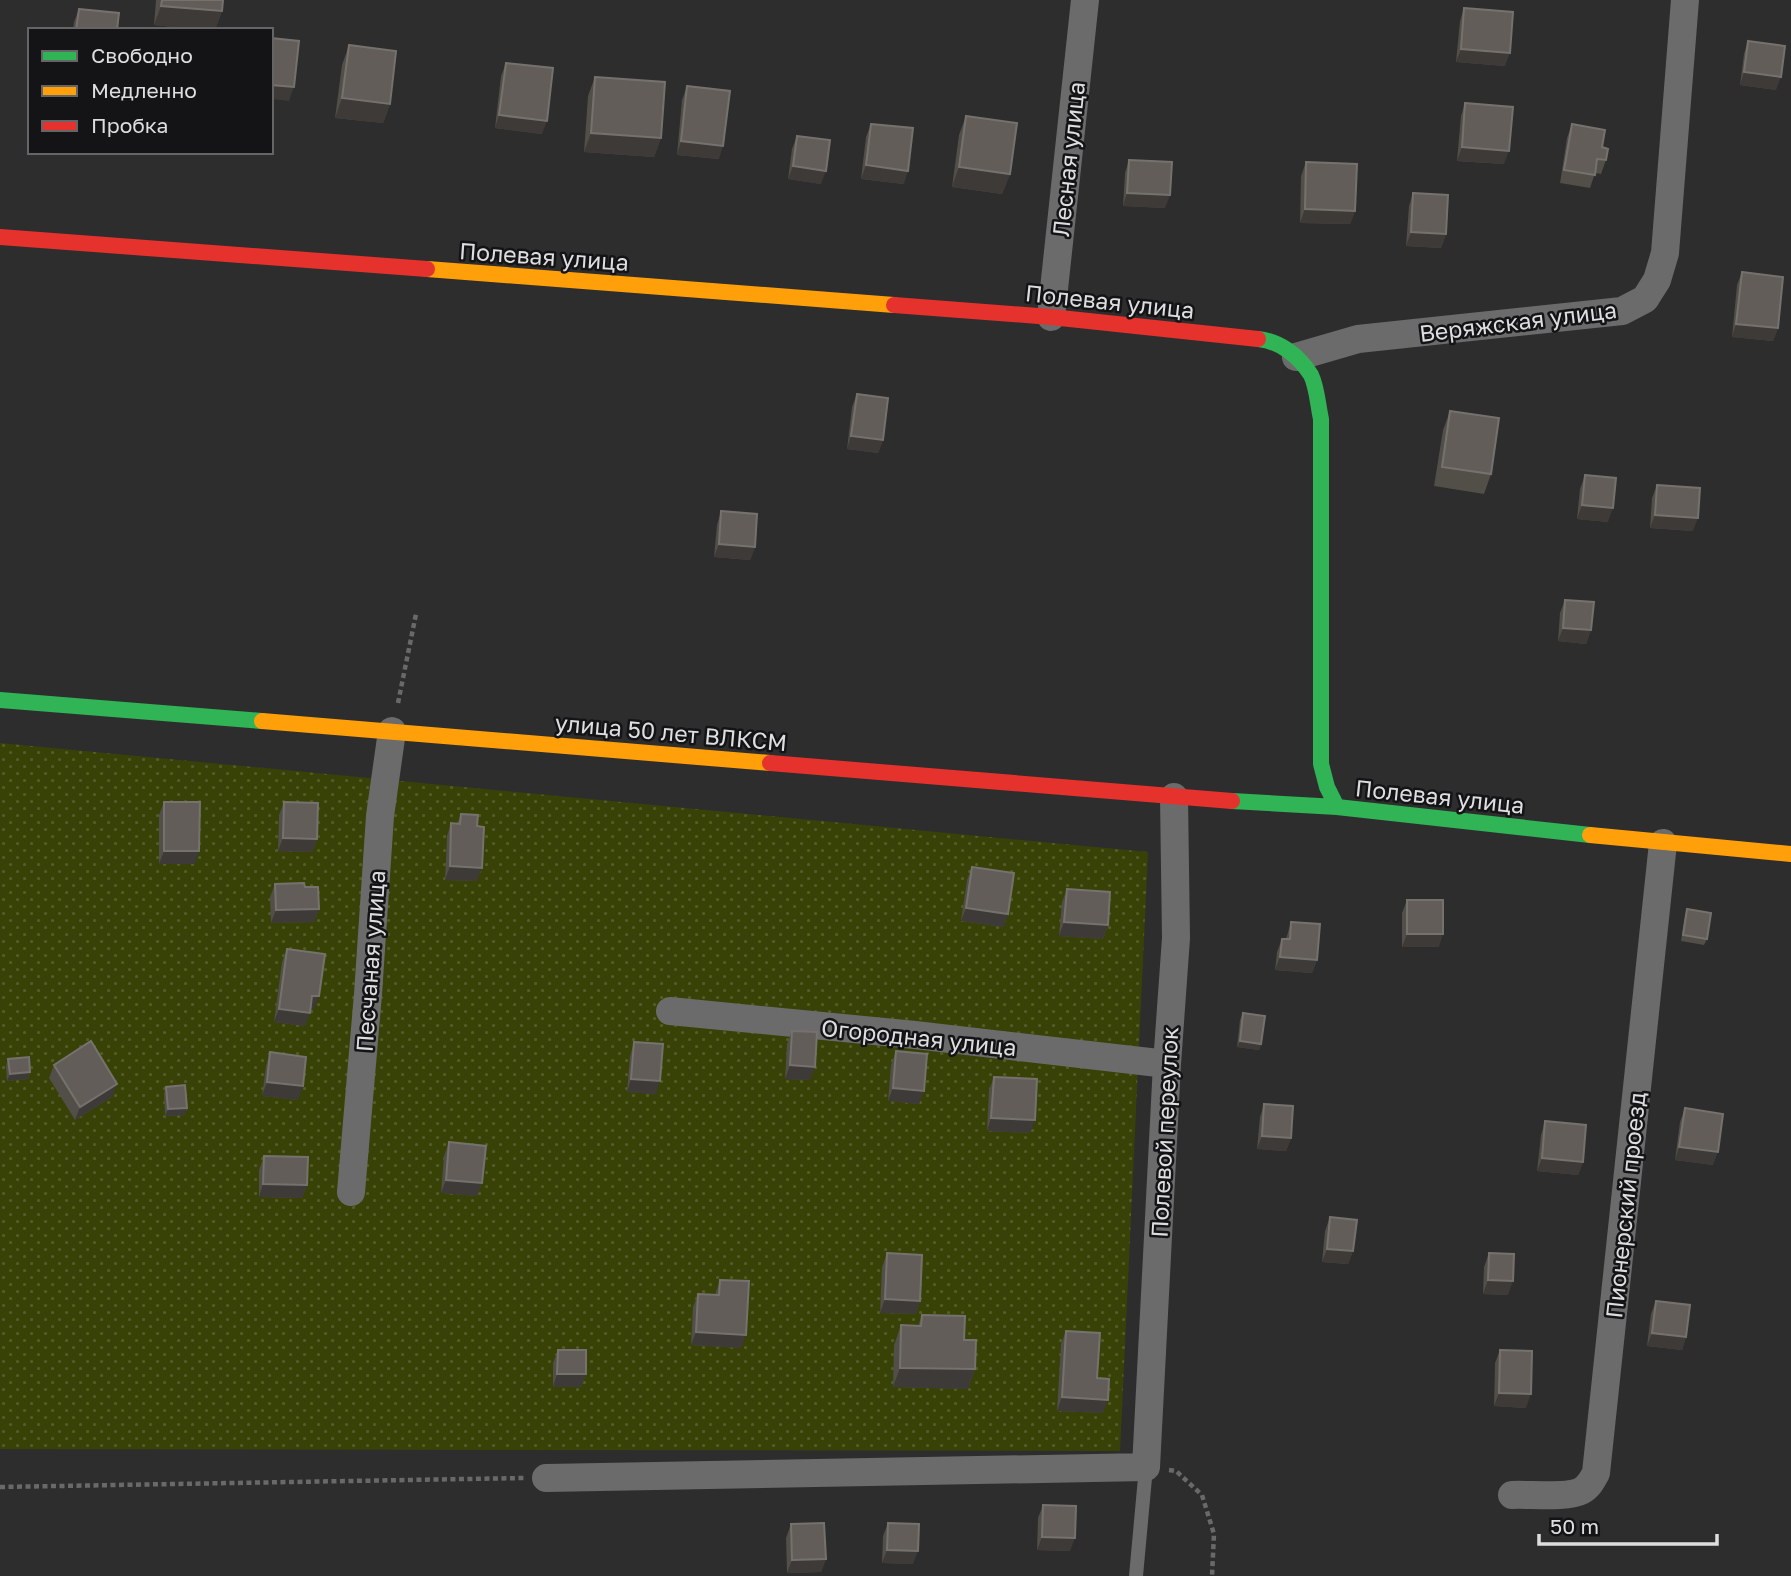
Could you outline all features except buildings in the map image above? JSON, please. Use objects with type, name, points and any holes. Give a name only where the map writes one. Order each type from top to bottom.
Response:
[{"type":"street","name":"Лесная улица","points":[[1051,317],[1085,0]]},
{"type":"street","name":"Веряжская улица","points":[[1296,356],[1358,339],[1622,311],[1645,299],[1657,280],[1665,253],[1685,0]]},
{"type":"street","name":"Полевая улица","points":[[0,237],[1051,317],[1272,340],[1296,356],[1312,377],[1321,419],[1321,764],[1326,787],[1337,807],[1663,843],[1791,854]]},
{"type":"street","name":"улица 50 лет ВЛКСМ","points":[[0,700],[1174,797],[1337,807]]},
{"type":"street","name":"Песчаная улица","points":[[351,1192],[380,816],[392,731]]},
{"type":"street","name":"Полевой переулок","points":[[1146,1467],[1176,938],[1174,797]]},
{"type":"street","name":"Пионерский проезд","points":[[1512,1494],[1568,1494],[1591,1484],[1596,1473],[1663,843]]},
{"type":"street","name":"Огородная улица","points":[[670,1011],[915,1035],[1167,1064]]},
{"type":"street","points":[[546,1478],[1146,1467]]},
{"type":"lane","points":[[1136,1576],[1146,1467]]},
{"type":"path","points":[[392,731],[416,614]]},
{"type":"path","points":[[1146,1467],[1176,1471],[1202,1495],[1214,1534],[1212,1576]]},
{"type":"path","points":[[0,1487],[546,1478]]},
{"type":"green space","points":[[0,743],[1148,852],[1120,1451],[0,1449]]},
{"type":"traffic: fast","points":[[1258,339],[1281,346],[1306,368],[1315,385],[1321,419],[1321,764],[1327,787],[1337,807]]},
{"type":"traffic: fast","points":[[0,700],[262,721]]},
{"type":"traffic: fast","points":[[1232,801],[1337,807],[1590,835]]},
{"type":"traffic: slow","points":[[427,269],[894,305]]},
{"type":"traffic: slow","points":[[262,721],[770,763]]},
{"type":"traffic: slow","points":[[1590,835],[1791,854]]},
{"type":"traffic: jam","points":[[0,237],[427,269]]},
{"type":"traffic: jam","points":[[894,305],[1051,317],[1258,339]]},
{"type":"traffic: jam","points":[[770,763],[1232,801]]}]
